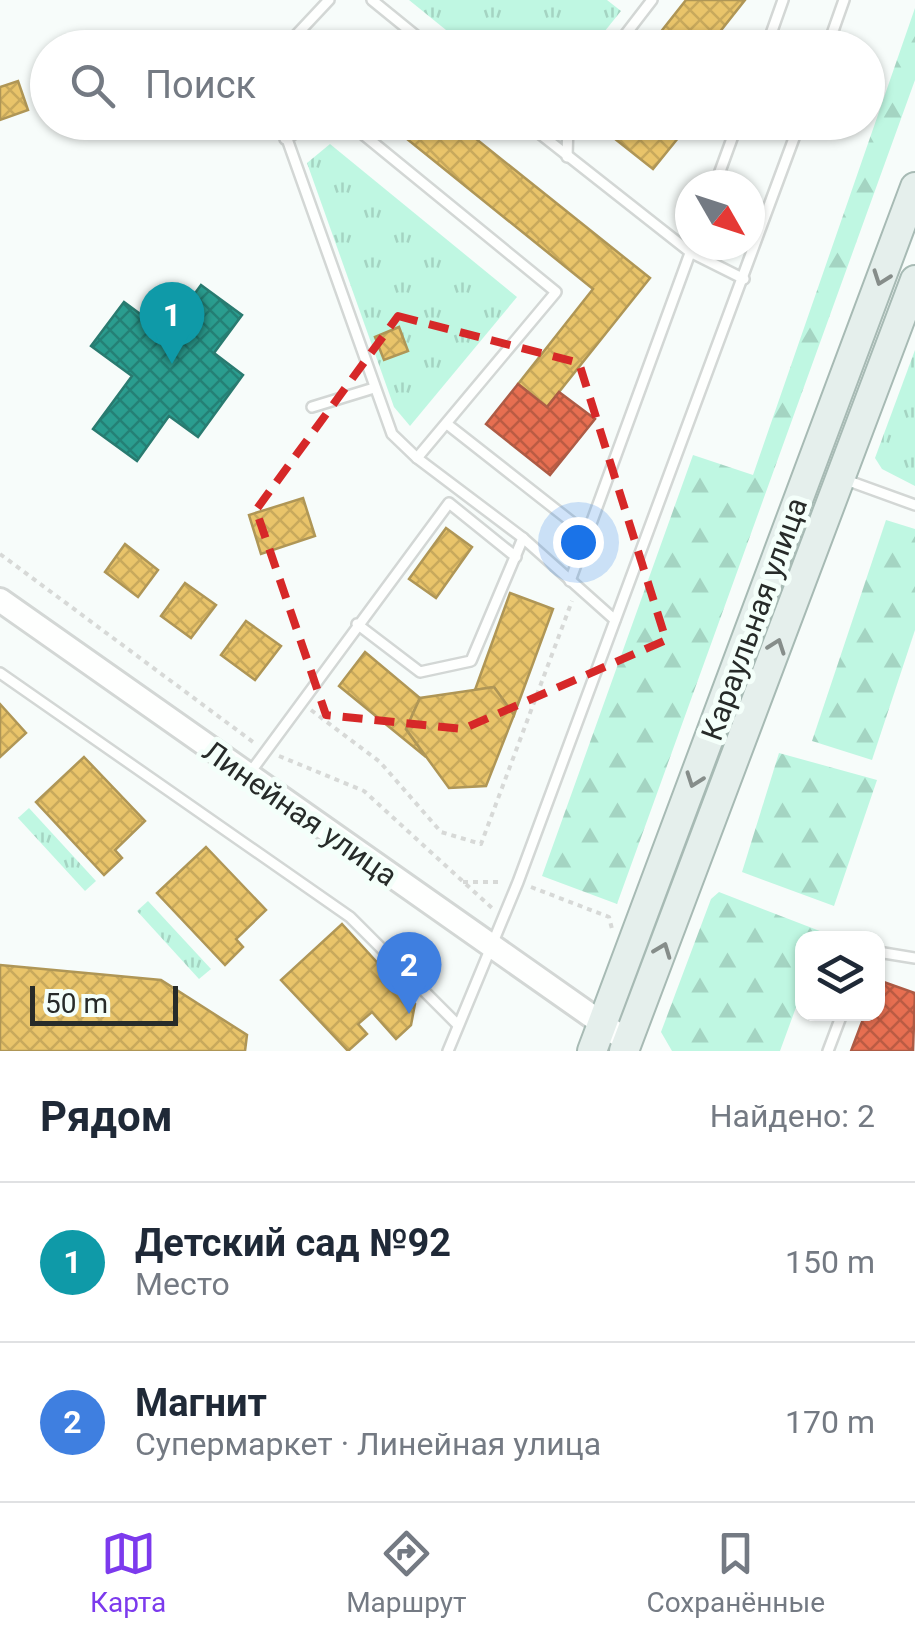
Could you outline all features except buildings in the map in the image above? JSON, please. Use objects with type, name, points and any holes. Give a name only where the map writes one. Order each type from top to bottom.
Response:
[{"type":"main road","name":"Караульная улица","points":[[596,1038],[915,187]]},
{"type":"main road","name":"Караульная улица","points":[[631,1048],[838,477],[915,280]]},
{"type":"street","name":"Линейная улица","points":[[0,600],[247,778],[492,946],[596,1038],[631,1048]]},
{"type":"lane","points":[[301,30],[329,0]]},
{"type":"lane","points":[[372,0],[410,30]]},
{"type":"lane","points":[[630,30],[652,0]]},
{"type":"lane","points":[[772,30],[783,0]]},
{"type":"lane","points":[[833,30],[844,0]]},
{"type":"lane","points":[[285,140],[392,434],[416,458],[523,538],[615,620]]},
{"type":"lane","points":[[370,140],[556,292],[416,458]]},
{"type":"lane","points":[[547,140],[675,236]]},
{"type":"lane","points":[[568,140],[568,157]]},
{"type":"lane","points":[[720,170],[731,140]]},
{"type":"lane","points":[[448,1051],[518,882],[794,140]]},
{"type":"lane","points":[[574,584],[587,534],[688,260]]},
{"type":"lane","points":[[712,260],[744,279]]},
{"type":"lane","points":[[312,407],[374,388]]},
{"type":"lane","points":[[446,424],[587,534]]},
{"type":"lane","points":[[838,477],[915,505]]},
{"type":"lane","points":[[247,778],[299,701],[449,503],[516,557]]},
{"type":"lane","points":[[356,624],[420,672],[471,661],[523,538]]},
{"type":"lane","points":[[0,673],[350,918],[458,1025]]},
{"type":"lane","points":[[885,953],[915,958]]},
{"type":"lane","points":[[828,1051],[839,1021]]},
{"type":"path","points":[[0,554],[266,751],[364,791],[504,918]]},
{"type":"path","points":[[299,701],[380,762],[441,832],[481,844],[574,584]]},
{"type":"path","points":[[462,882],[518,882],[609,918],[612,940]]},
{"type":"highlighted area","points":[[398,316],[579,363],[666,640],[463,729],[326,715],[256,510]]},
{"type":"green space","points":[[409,0],[607,0],[621,11],[606,30],[446,30]]},
{"type":"green space","points":[[915,8],[915,80],[617,904],[542,876],[693,455],[753,475],[869,140],[885,140],[885,94]]},
{"type":"green space","points":[[330,144],[517,297],[410,426],[394,407],[307,163]]},
{"type":"green space","points":[[915,350],[915,486],[882,469],[875,458]]},
{"type":"green space","points":[[886,520],[915,529],[915,630],[872,760],[812,741]]},
{"type":"green space","points":[[779,753],[877,780],[834,906],[742,872]]},
{"type":"green space","points":[[29,808],[96,881],[85,891],[18,818]]},
{"type":"green space","points":[[719,892],[820,931],[795,931],[795,1010],[780,1051],[672,1051],[661,1032],[711,899]]},
{"type":"green space","points":[[148,901],[211,969],[199,979],[137,911]]},
{"type":"place","name":"Детский сад №92","points":[[172,364]]},
{"type":"place","name":"Магнит","points":[[409,1014]]}]
